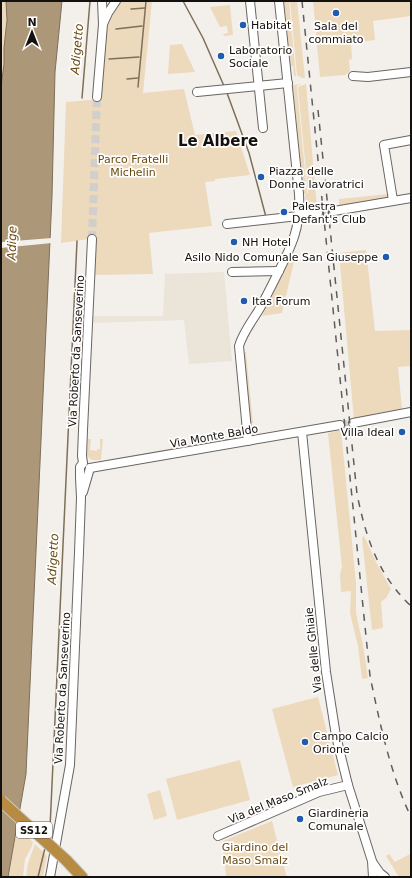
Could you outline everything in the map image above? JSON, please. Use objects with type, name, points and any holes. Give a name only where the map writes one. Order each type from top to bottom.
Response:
[{"type":"highway","name":"SS12","points":[[1,801],[69,867]]},
{"type":"highway","name":"SS12","points":[[1,808],[82,877]]},
{"type":"highway","points":[[69,867],[84,872],[89,877]]},
{"type":"street","points":[[97,97],[103,24],[102,1]]},
{"type":"street","points":[[110,1],[115,1]]},
{"type":"street","points":[[103,24],[115,1]]},
{"type":"street","points":[[250,1],[263,128]]},
{"type":"street","points":[[248,441],[239,346],[293,241],[299,215],[299,194],[279,1]]},
{"type":"street","points":[[354,76],[368,77],[411,72]]},
{"type":"street","points":[[196,92],[288,83]]},
{"type":"street","points":[[393,200],[384,145],[411,140]]},
{"type":"street","points":[[334,211],[411,198]]},
{"type":"street","points":[[226,224],[318,213]]},
{"type":"street","name":"Via Roberto da Sanseverino","points":[[50,877],[70,765],[81,498],[86,478],[86,468],[82,456],[92,239]]},
{"type":"street","points":[[232,272],[278,271]]},
{"type":"street","points":[[353,423],[411,412]]},
{"type":"street","name":"Via Monte Baldo","points":[[86,468],[340,425]]},
{"type":"street","name":"Via delle Ghiaie","points":[[302,432],[326,672],[336,736],[348,785],[372,860],[377,869],[385,877]]},
{"type":"street","name":"Via del Maso Smalz","points":[[218,836],[320,792],[348,785]]},
{"type":"street","name":"Via delle Ghiaie","points":[[372,860],[373,877]]},
{"type":"shaded area","points":[[224,272],[232,361],[189,364],[184,320],[93,323],[93,316],[163,316],[165,274]]},
{"type":"green space","points":[[1,1],[6,1],[7,20],[1,87]]},
{"type":"green space","name":"Parco Fratelli Michelin","points":[[122,1],[152,1],[143,93],[184,89],[195,135],[236,131],[250,175],[215,179],[215,181],[205,182],[212,226],[149,233],[153,274],[93,275],[96,238],[61,243],[66,102],[102,99],[105,32],[107,32],[113,11]]},
{"type":"green space","points":[[284,1],[289,1],[296,76],[294,76],[293,66],[291,66]]},
{"type":"green space","points":[[290,1],[297,1],[305,78],[297,75]]},
{"type":"green space","points":[[313,1],[411,1],[411,16],[373,21],[375,40],[351,43],[352,59],[349,60],[350,71],[345,75],[320,77]]},
{"type":"green space","points":[[230,5],[233,35],[224,36],[223,34],[228,33],[227,26],[220,27],[210,7]]},
{"type":"green space","points":[[182,44],[195,72],[168,74],[170,45]]},
{"type":"green space","points":[[302,84],[297,86],[307,193],[304,194],[293,88],[291,88],[293,85]]},
{"type":"green space","points":[[306,84],[317,207],[309,207],[306,204],[305,194],[308,193],[298,87]]},
{"type":"green space","points":[[389,194],[388,197],[339,206],[339,199]]},
{"type":"green space","points":[[366,250],[375,331],[411,330],[411,366],[398,367],[402,409],[373,414],[354,420],[339,253]]},
{"type":"green space","points":[[296,253],[282,313],[262,316],[293,254]]},
{"type":"green space","points":[[246,352],[253,423],[250,423],[244,356],[242,353]]},
{"type":"green space","points":[[341,430],[356,583],[356,613],[368,678],[362,679],[358,646],[350,613],[351,591],[341,592],[340,574],[342,567],[328,433]]},
{"type":"green space","points":[[88,439],[91,439],[90,450],[97,451],[97,449],[100,449],[100,439],[103,439],[101,460],[92,460],[87,456]]},
{"type":"green space","points":[[364,536],[391,589],[386,598],[381,602],[383,628],[372,630],[362,538]]},
{"type":"green space","name":"Campo Calcio Orione","points":[[318,697],[338,775],[293,787],[272,709]]},
{"type":"green space","points":[[240,760],[250,800],[177,820],[166,779]]},
{"type":"green space","points":[[160,790],[167,816],[154,820],[147,794]]},
{"type":"green space","name":"Giardino del Maso Smalz","points":[[272,821],[287,877],[226,877],[223,841]]},
{"type":"green space","points":[[17,828],[33,842],[25,859],[23,877],[8,877]]},
{"type":"green space","points":[[35,844],[47,856],[43,877],[26,877],[28,863]]},
{"type":"green space","points":[[389,854],[395,862],[410,854],[411,877],[399,877],[386,856]]},
{"type":"water","name":"Adige","points":[[6,1],[62,1],[55,72],[52,196],[26,774],[8,877],[1,877],[1,87],[7,20]]},
{"type":"pier","points":[[52,238],[52,243],[1,248],[1,242]]},
{"type":"waterway","name":"Adigetto","points":[[82,98],[90,1]]},
{"type":"waterway","points":[[138,87],[146,1]]},
{"type":"waterway","points":[[183,1],[203,38],[224,86]]},
{"type":"waterway","points":[[131,9],[145,8]]},
{"type":"waterway","points":[[116,29],[142,26]]},
{"type":"waterway","points":[[109,59],[139,57]]},
{"type":"waterway","points":[[127,79],[138,78]]},
{"type":"waterway","points":[[227,93],[249,153],[266,217]]},
{"type":"waterway","name":"Adigetto","points":[[48,836],[50,828],[77,241]]},
{"type":"waterway","name":"Adigetto","points":[[38,877],[45,848]]},
{"type":"tunnel","points":[[92,239],[97,97]]},
{"type":"tunnel","points":[[318,213],[334,211]]},
{"type":"tunnel","points":[[340,425],[353,423]]},
{"type":"railway","points":[[302,1],[370,676],[391,766],[411,817]]},
{"type":"railway","points":[[318,110],[357,494],[369,541],[375,555],[390,582],[411,606]]},
{"type":"place","name":"Sala del commiato","points":[[336,13]]},
{"type":"place","name":"Habitat","points":[[243,25]]},
{"type":"place","name":"Laboratorio Sociale","points":[[221,56]]},
{"type":"place","name":"Piazza delle Donne lavoratrici","points":[[261,177]]},
{"type":"place","name":"Palestra Defant's Club","points":[[284,212]]},
{"type":"place","name":"NH Hotel","points":[[234,242]]},
{"type":"place","name":"Asilo Nido Comunale San Giuseppe","points":[[386,257]]},
{"type":"place","name":"Itas Forum","points":[[244,301]]},
{"type":"place","name":"Villa Ideal","points":[[402,432]]},
{"type":"place","name":"Campo Calcio Orione","points":[[305,742]]},
{"type":"place","name":"Giardineria Comunale","points":[[300,819]]},
{"type":"district","name":"Le Albere","points":[[218,141]]}]
